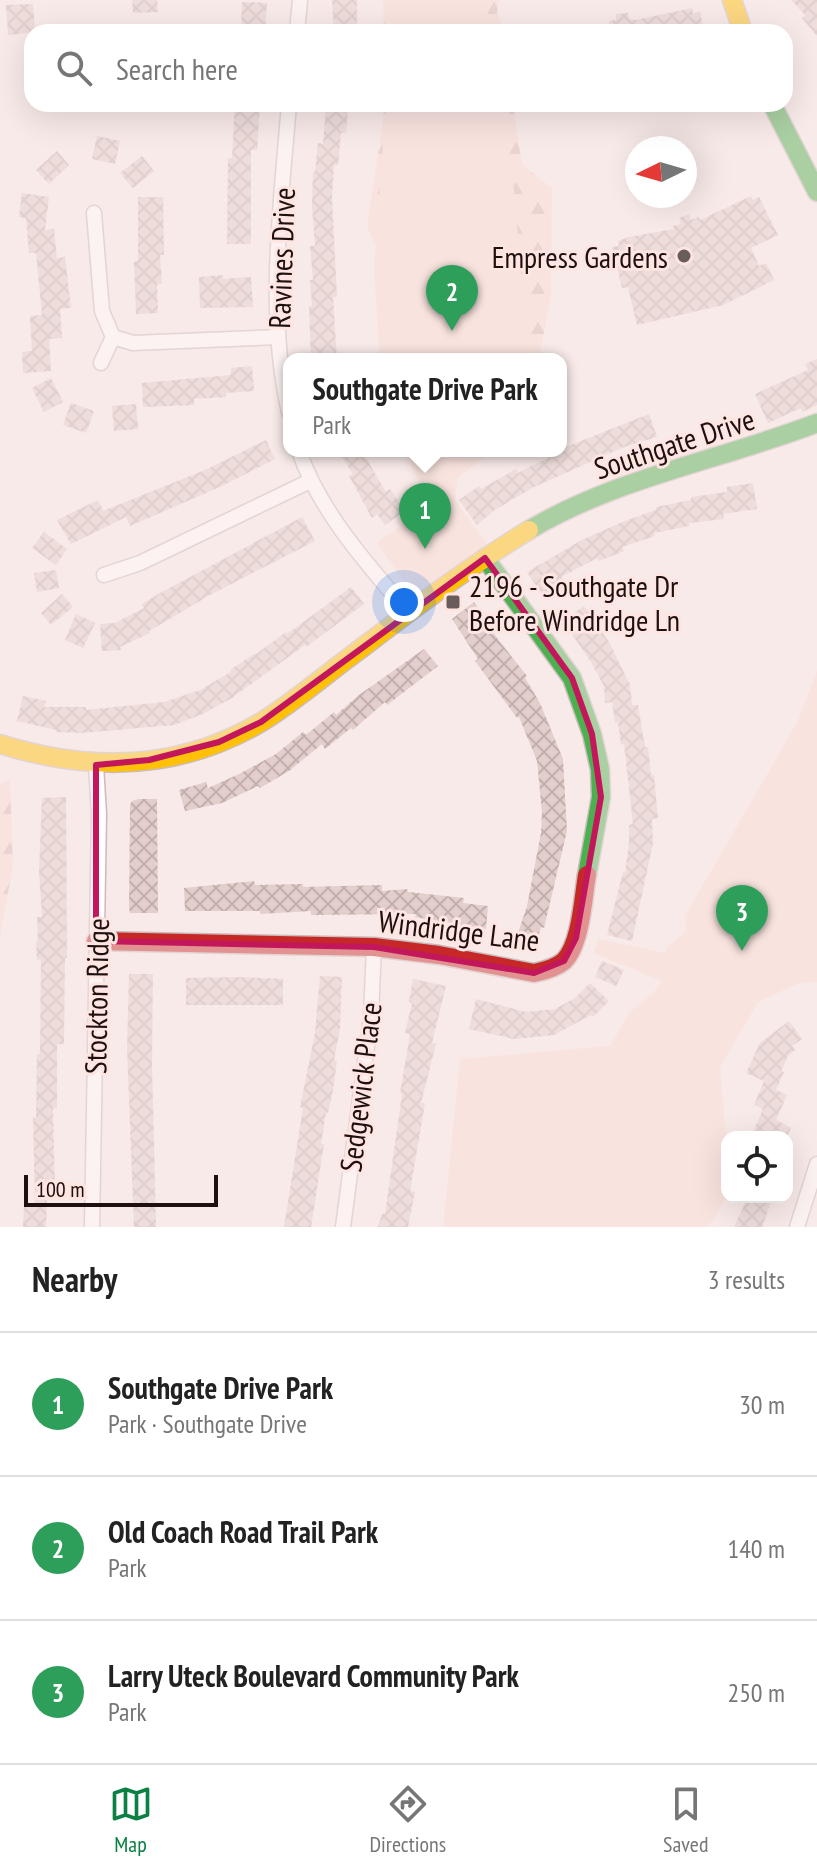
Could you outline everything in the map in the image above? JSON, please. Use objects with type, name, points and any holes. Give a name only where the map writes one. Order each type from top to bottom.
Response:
[{"type":"street","points":[[298,24],[300,0]]},
{"type":"street","points":[[732,0],[740,24]]},
{"type":"street","name":"Ravines Drive","points":[[283,371],[278,337],[278,238],[288,112]]},
{"type":"street","points":[[776,112],[817,192]]},
{"type":"street","points":[[94,213],[102,311],[113,337],[101,363]]},
{"type":"street","points":[[113,337],[133,343],[278,337]]},
{"type":"street","name":"Southgate Drive","points":[[0,744],[46,759],[96,765],[149,760],[219,742],[261,722],[485,558],[551,517],[626,483],[782,438],[817,423]]},
{"type":"street","points":[[301,457],[310,481],[371,569],[409,613]]},
{"type":"street","points":[[104,575],[140,563],[310,481]]},
{"type":"street","name":"Windridge Lane","points":[[96,941],[374,947],[439,955],[534,973],[548,970],[564,961],[576,938],[601,797],[600,769],[592,734],[572,678],[485,558]]},
{"type":"street","name":"Stockton Ridge","points":[[92,1227],[99,814],[96,765]]},
{"type":"street","name":"Sedgewick Place","points":[[343,1227],[371,1016],[374,947]]},
{"type":"street","points":[[797,1227],[817,1164]]},
{"type":"highlighted area","points":[[485,558],[572,678],[592,734],[601,797],[576,938],[564,961],[534,973],[374,947],[96,941],[96,765],[149,760],[219,742],[261,722]]},
{"type":"green space","points":[[383,0],[499,0],[497,12],[501,24],[384,24]]},
{"type":"green space","points":[[396,0],[477,0],[482,24],[394,24]]},
{"type":"green space","points":[[384,112],[514,112],[522,165],[552,188],[551,295],[540,353],[423,353],[367,226]]},
{"type":"green space","points":[[385,112],[499,112],[514,191],[528,353],[380,353],[374,269]]},
{"type":"green space","points":[[408,457],[485,457],[458,477],[455,500],[487,544],[422,591],[410,589],[377,543],[434,502],[416,476]]},
{"type":"green space","points":[[817,670],[817,982],[799,983],[758,1002],[720,1067],[726,1131],[721,1131],[723,1203],[712,1222],[706,1227],[443,1227],[460,1059],[610,1046],[629,1013],[662,981],[594,953],[598,939],[666,953],[666,949],[686,931],[685,916],[798,721]]},
{"type":"green space","points":[[10,780],[13,865],[0,937],[0,784]]},
{"type":"building","points":[[132,0],[157,0],[158,12],[133,13]]},
{"type":"building","points":[[332,0],[357,0],[357,24],[334,24]]},
{"type":"building","points":[[791,0],[817,0],[817,36],[802,18],[805,15]]},
{"type":"building","points":[[242,2],[267,3],[265,24],[241,24]]},
{"type":"building","points":[[33,4],[34,24],[24,24],[24,33],[8,35],[6,5]]},
{"type":"building","points":[[692,8],[693,13],[700,12],[702,24],[609,24],[609,21],[616,20],[616,14],[628,13],[629,19]]},
{"type":"building","points":[[235,112],[259,112],[257,150],[251,150],[251,244],[227,244],[228,158],[232,158]]},
{"type":"building","points":[[326,112],[348,112],[346,133],[341,133],[338,165],[334,165],[332,197],[337,353],[311,353],[309,306],[312,306],[310,280],[313,280],[310,246],[315,246],[313,172],[318,143],[323,144]]},
{"type":"building","points":[[97,136],[120,141],[115,164],[92,159]]},
{"type":"building","points":[[57,151],[69,165],[49,184],[36,170]]},
{"type":"building","points":[[142,156],[154,171],[133,188],[120,173]]},
{"type":"building","points":[[22,193],[49,197],[45,230],[54,229],[57,258],[65,257],[71,308],[60,309],[62,338],[49,339],[51,371],[23,373],[22,352],[32,351],[30,316],[42,315],[36,253],[29,253],[26,218],[19,217]]},
{"type":"building","name":"Empress Gardens","points":[[751,196],[753,200],[759,197],[778,235],[751,248],[759,266],[766,263],[774,280],[723,305],[637,325],[628,287],[622,288],[612,247],[619,246],[618,241],[629,237],[674,229],[673,226],[681,224],[679,218],[689,214],[691,220],[699,217],[700,220]]},
{"type":"building","points":[[138,197],[163,197],[164,255],[160,255],[162,284],[157,284],[158,313],[136,314],[134,262],[138,261]]},
{"type":"building","points":[[223,275],[223,279],[251,277],[253,307],[200,308],[199,277]]},
{"type":"building","points":[[817,359],[817,405],[802,412],[801,408],[768,423],[755,394],[808,370],[805,364]]},
{"type":"building","points":[[252,366],[254,391],[194,399],[194,405],[143,407],[142,383],[231,375],[231,368]]},
{"type":"building","points":[[51,378],[63,402],[44,412],[32,388]]},
{"type":"building","points":[[71,403],[94,411],[86,433],[63,425]]},
{"type":"building","points":[[136,404],[138,429],[114,431],[112,406]]},
{"type":"building","points":[[649,414],[657,437],[624,447],[534,487],[496,509],[477,525],[459,500],[479,486],[481,489],[516,469],[518,473],[549,457],[567,457],[567,447]]},
{"type":"building","points":[[266,440],[275,459],[130,526],[126,517],[71,544],[57,520],[98,500],[103,511],[205,470]]},
{"type":"building","points":[[342,457],[366,457],[386,492],[390,489],[405,511],[385,525],[377,514],[372,518],[349,476],[353,474]]},
{"type":"building","points":[[753,483],[757,509],[723,514],[724,519],[689,523],[689,526],[654,533],[655,536],[622,547],[624,551],[599,561],[597,558],[561,577],[565,582],[544,597],[527,572],[582,540],[656,510],[656,507],[691,500],[691,497],[727,492],[727,487]]},
{"type":"building","points":[[302,517],[315,541],[210,595],[150,633],[120,647],[121,650],[102,651],[100,624],[115,623],[144,608],[142,604],[162,592]]},
{"type":"building","points":[[44,532],[67,549],[56,565],[32,548]]},
{"type":"building","points":[[56,570],[59,588],[37,592],[34,573]]},
{"type":"building","points":[[351,587],[364,604],[232,698],[203,714],[174,725],[81,733],[56,732],[17,721],[23,696],[46,701],[44,707],[86,707],[86,710],[164,702],[200,690],[287,634]]},
{"type":"building","points":[[62,594],[73,607],[51,625],[41,613]]},
{"type":"building","points":[[474,602],[527,676],[525,678],[540,703],[563,759],[567,831],[544,928],[541,927],[534,951],[514,945],[527,906],[541,833],[537,761],[519,717],[475,661],[478,659],[452,619]]},
{"type":"building","points":[[584,606],[609,642],[630,685],[632,705],[638,705],[651,775],[654,775],[658,818],[652,819],[653,843],[632,941],[607,935],[625,873],[629,825],[633,824],[624,744],[621,745],[612,702],[605,703],[604,686],[563,621]]},
{"type":"building","points":[[76,614],[95,623],[83,648],[65,640]]},
{"type":"building","points":[[424,649],[438,666],[325,749],[322,744],[289,771],[260,788],[258,786],[222,803],[185,811],[179,790],[206,782],[208,788],[276,754],[303,732],[306,735],[334,712],[336,715]]},
{"type":"building","points":[[66,797],[67,958],[64,1044],[57,1044],[57,1108],[53,1108],[55,1196],[47,1196],[46,1227],[23,1227],[24,1206],[35,1206],[33,1118],[36,1118],[37,1054],[40,1054],[41,959],[37,960],[36,942],[37,917],[42,917],[39,871],[42,798]]},
{"type":"building","points":[[139,799],[157,799],[158,913],[130,913],[129,908],[130,805]]},
{"type":"building","points":[[254,881],[255,885],[303,884],[303,887],[382,885],[382,891],[407,889],[408,892],[464,898],[463,903],[488,906],[486,929],[415,917],[416,914],[185,911],[184,888]]},
{"type":"building","points":[[602,961],[624,970],[616,986],[595,977]]},
{"type":"building","points":[[129,974],[153,974],[156,1227],[134,1227],[127,1049]]},
{"type":"building","points":[[320,976],[342,977],[333,1090],[326,1112],[311,1227],[284,1227],[303,1108],[300,1107],[315,1033]]},
{"type":"building","points":[[186,978],[283,979],[283,1005],[186,1005]]},
{"type":"building","points":[[413,979],[446,986],[421,1103],[425,1103],[410,1191],[415,1192],[408,1227],[378,1227],[382,1214],[385,1214],[402,1094],[410,1034],[405,1033],[412,1003],[409,1002]]},
{"type":"building","points":[[590,983],[609,1001],[593,1017],[591,1015],[554,1035],[514,1039],[469,1029],[476,999],[526,1012],[555,1009],[575,998]]},
{"type":"building","points":[[789,1021],[802,1039],[792,1046],[795,1050],[788,1056],[776,1090],[787,1095],[776,1120],[791,1128],[790,1131],[754,1131],[763,1109],[754,1105],[764,1081],[746,1073],[760,1043]]},
{"type":"building","points":[[745,1203],[771,1203],[762,1227],[734,1227]]},
{"type":"traffic: fast","points":[[776,112],[817,192]]},
{"type":"traffic: fast","points":[[529,530],[598,496],[817,423]]},
{"type":"traffic: fast","points":[[485,558],[572,678],[592,734],[600,769],[601,797],[587,875]]},
{"type":"traffic: slow","points":[[732,0],[740,24]]},
{"type":"traffic: slow","points":[[0,744],[67,759],[134,762],[199,750],[232,737],[275,713],[440,589],[529,530]]},
{"type":"traffic: jam","points":[[96,941],[374,947],[439,955],[534,973],[557,966],[570,953],[580,920],[587,875]]},
{"type":"place","name":"Empress Gardens","points":[[684,256]]},
{"type":"place","name":"Old Coach Road Trail Park","points":[[452,331]]},
{"type":"place","name":"Southgate Drive Park","points":[[425,549]]},
{"type":"place","name":"2196 - Southgate Dr Before Windridge Ln","points":[[453,602]]},
{"type":"place","name":"Larry Uteck Boulevard Community Park","points":[[742,951]]}]
